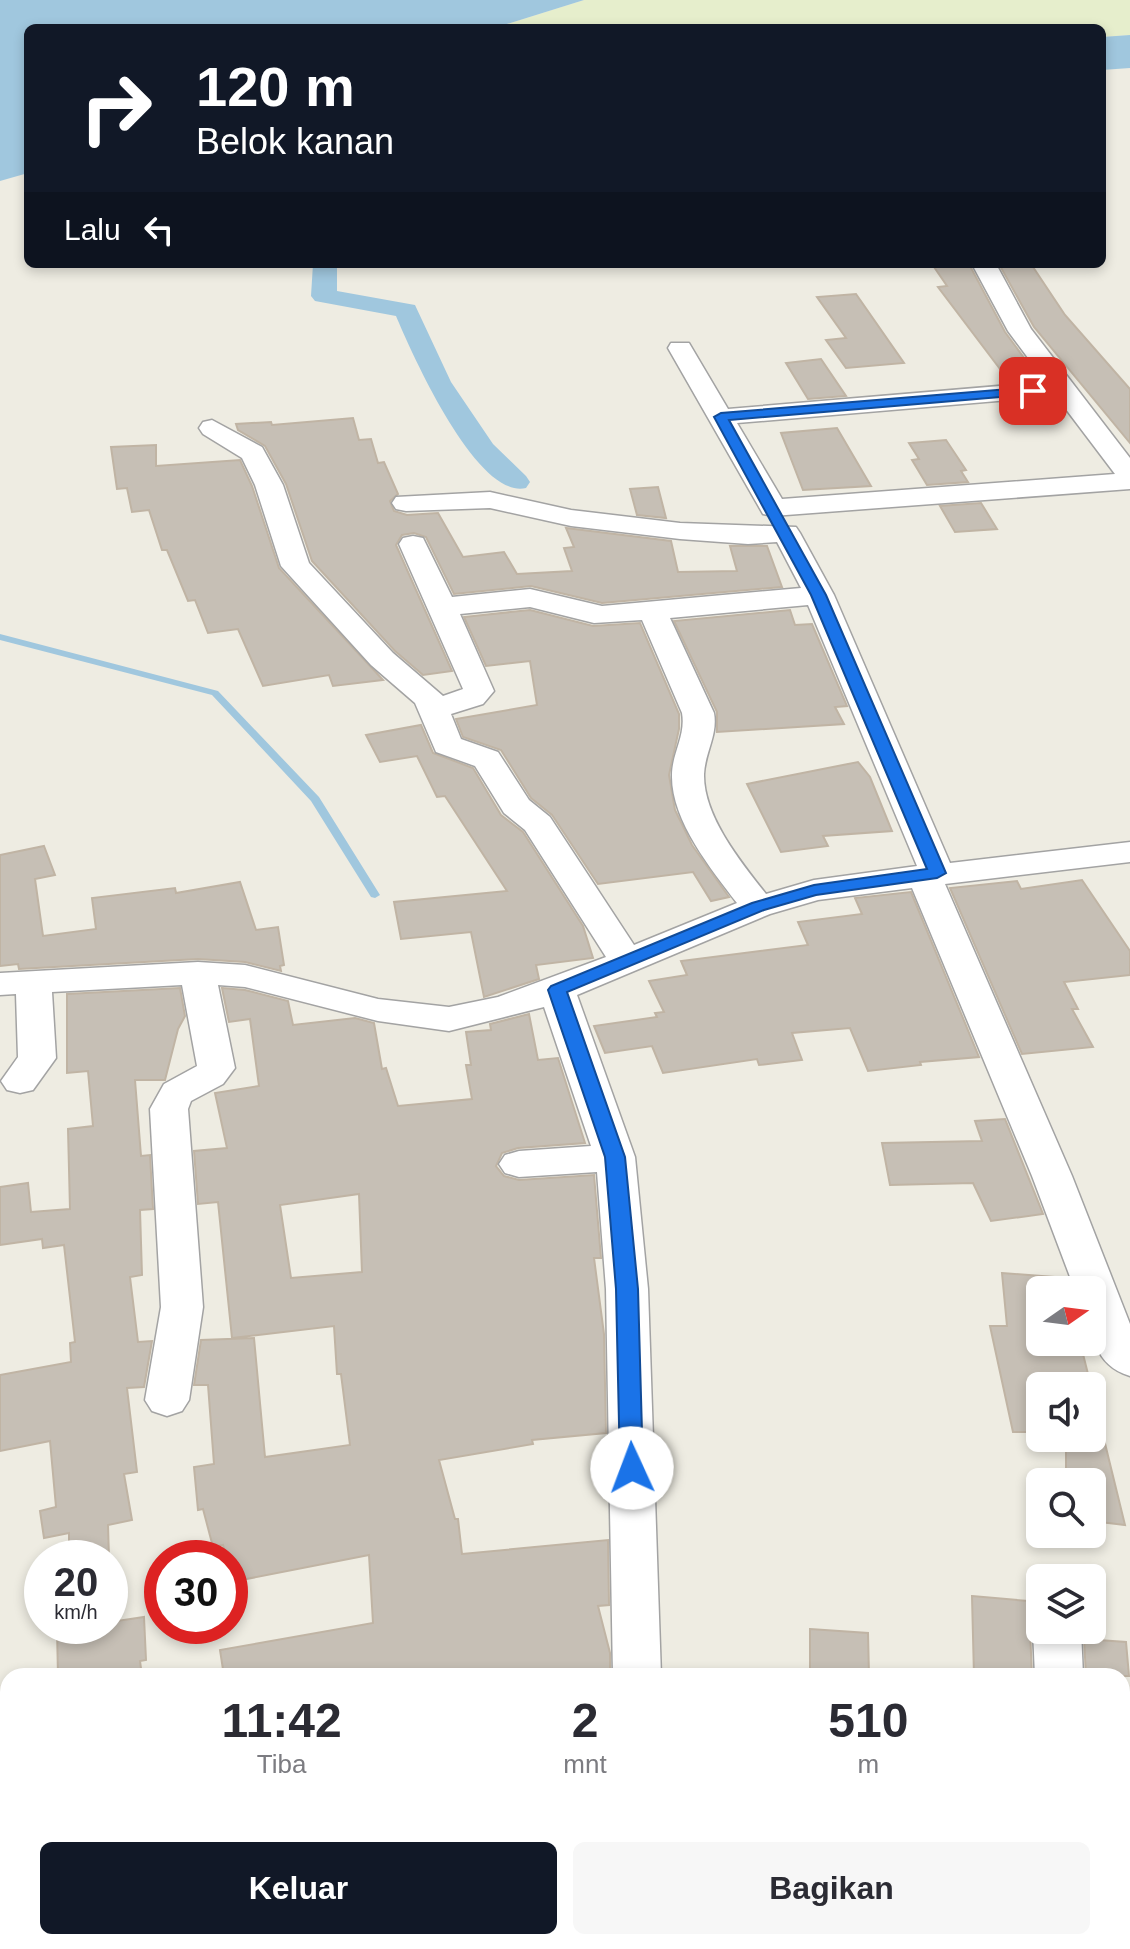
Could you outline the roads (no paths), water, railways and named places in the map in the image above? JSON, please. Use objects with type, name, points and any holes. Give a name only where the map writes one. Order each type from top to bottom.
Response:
[{"type":"street","points":[[406,503],[490,500],[571,518],[748,536],[780,520],[1130,478],[1020,331],[986,268]]},
{"type":"street","points":[[680,348],[780,520],[819,595],[1116,1343],[1130,1360]]},
{"type":"street","points":[[721,417],[1064,388]]},
{"type":"street","points":[[212,428],[253,453],[269,485],[295,566],[382,659],[419,689],[435,709],[447,745],[487,759],[516,806],[538,824],[627,961]]},
{"type":"street","points":[[413,544],[474,674],[479,691],[472,697],[435,709]]},
{"type":"street","points":[[442,607],[529,598],[545,599],[590,614],[653,612],[819,595]]},
{"type":"street","points":[[653,612],[698,715],[699,735],[687,775],[698,813],[726,868],[758,907]]},
{"type":"street","points":[[20,1081],[37,1058],[16,983],[198,973],[245,976],[378,1010],[449,1019],[506,1007],[557,990],[758,907],[814,890],[1130,852]]},
{"type":"street","points":[[167,1400],[182,1307],[169,1109],[172,1095],[179,1088],[205,1081],[216,1068],[198,973]]},
{"type":"street","points":[[557,990],[615,1157],[627,1289],[637,1668]]},
{"type":"street","points":[[519,1164],[615,1157]]},
{"type":"street","points":[[1058,1644],[1059,1668]]},
{"type":"water","points":[[0,0],[584,0],[507,24],[24,24],[24,174],[0,181]]},
{"type":"water","points":[[1130,35],[1130,68],[1106,70],[1106,37]]},
{"type":"waterway","points":[[325,268],[324,296],[406,310],[438,382],[483,450],[516,482]]},
{"type":"waterway","points":[[0,637],[215,693],[315,799],[375,895]]}]
